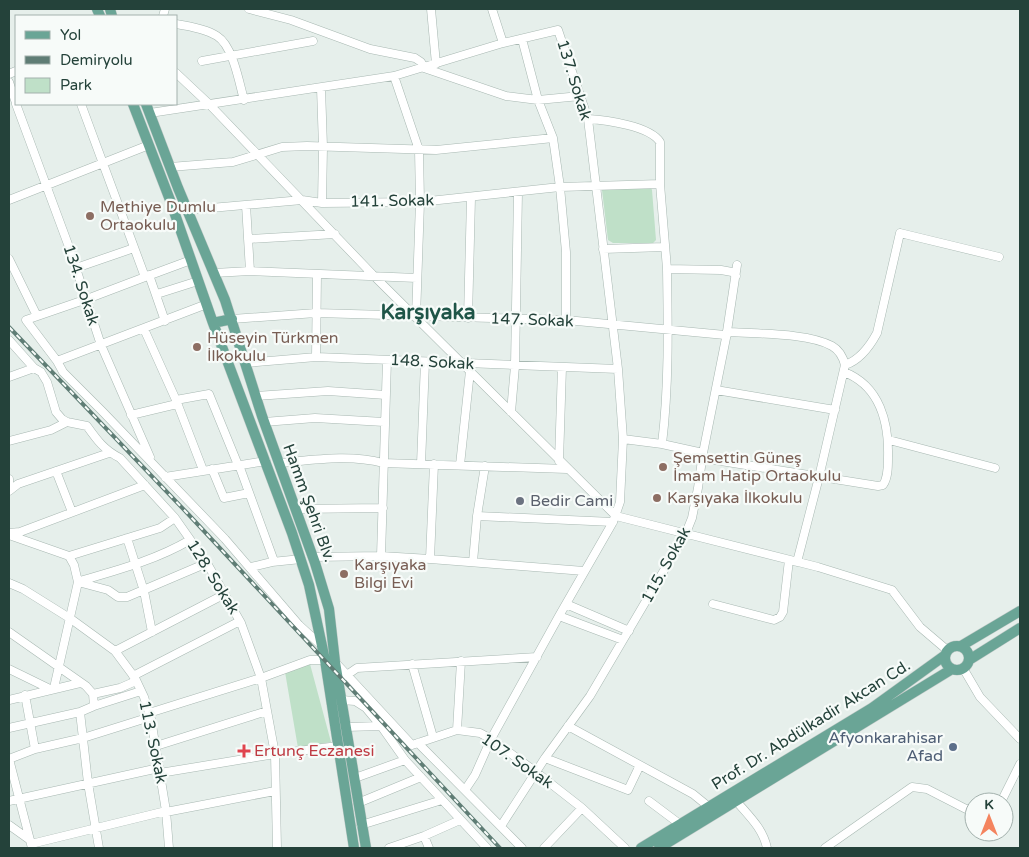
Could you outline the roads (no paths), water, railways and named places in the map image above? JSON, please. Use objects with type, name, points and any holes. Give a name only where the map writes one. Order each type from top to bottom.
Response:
[{"type":"main road","name":"Hamm Şehri Blv.","points":[[133,105],[301,559],[309,585],[322,646],[339,685],[366,848]]},
{"type":"main road","name":"Hamm Şehri Blv.","points":[[148,108],[232,319],[264,422],[313,557],[329,609],[330,661],[338,746],[354,848]]},
{"type":"main road","points":[[207,304],[225,300]]},
{"type":"main road","points":[[213,322],[232,319]]},
{"type":"main road","name":"Prof. Dr. Abdülkadir Akcan Cd.","points":[[641,848],[682,825],[872,708],[954,646],[961,646],[1020,611]]},
{"type":"main road","name":"Prof. Dr. Abdülkadir Akcan Cd.","points":[[659,848],[962,666],[1020,628]]},
{"type":"main road","points":[[946,653],[946,664],[962,666],[968,653],[961,646]]},
{"type":"street","points":[[249,9],[291,20],[370,49],[415,58],[421,62],[424,68],[506,96],[538,100],[580,96]]},
{"type":"street","points":[[431,9],[436,64]]},
{"type":"street","points":[[492,9],[503,43]]},
{"type":"street","points":[[178,24],[209,32],[218,36],[224,42],[231,55],[244,100]]},
{"type":"street","name":"137. Sokak","points":[[148,108],[244,100],[394,76],[503,43],[558,30],[588,119],[618,369],[624,439],[620,502],[614,519],[558,616],[491,739],[475,775],[465,790]]},
{"type":"street","points":[[522,39],[538,100],[553,138],[566,252],[566,320]]},
{"type":"street","points":[[202,61],[312,41]]},
{"type":"street","points":[[178,75],[209,104],[375,277],[567,468],[614,519]]},
{"type":"street","points":[[394,76],[419,150],[420,202],[416,317]]},
{"type":"street","name":"134. Sokak","points":[[9,82],[15,101]]},
{"type":"street","points":[[321,88],[322,202]]},
{"type":"street","name":"134. Sokak","points":[[16,105],[87,299],[101,345],[152,464]]},
{"type":"street","points":[[81,105],[134,248],[157,294],[164,321]]},
{"type":"street","points":[[588,119],[639,129],[656,136],[660,142],[660,184],[667,269],[668,329],[665,418],[662,444]]},
{"type":"street","points":[[170,167],[233,162],[258,155],[267,150],[282,147],[436,150],[553,138]]},
{"type":"street","points":[[9,200],[149,145]]},
{"type":"street","name":"141. Sokak","points":[[188,210],[302,200],[322,202],[420,202],[596,185],[660,184]]},
{"type":"street","points":[[511,412],[515,366],[518,192]]},
{"type":"street","points":[[468,318],[470,198]]},
{"type":"street","points":[[246,205],[250,271]]},
{"type":"street","points":[[712,604],[774,620],[783,612],[793,561],[819,478],[845,368],[872,343],[877,333],[900,233],[999,257]]},
{"type":"street","points":[[248,239],[335,234]]},
{"type":"street","points":[[603,249],[664,247]]},
{"type":"street","points":[[76,268],[134,248]]},
{"type":"street","points":[[9,259],[37,316]]},
{"type":"street","points":[[191,260],[26,320],[57,361],[60,370],[165,477],[251,568],[299,625],[322,646]]},
{"type":"street","name":"115. Sokak","points":[[501,826],[545,758],[590,696],[686,533],[692,518],[727,334],[737,265]]},
{"type":"street","points":[[667,269],[721,270],[732,272],[736,276]]},
{"type":"street","points":[[214,273],[250,271],[417,278]]},
{"type":"street","points":[[316,357],[317,274]]},
{"type":"street","points":[[157,294],[198,281]]},
{"type":"street","points":[[57,361],[207,304]]},
{"type":"street","name":"147. Sokak","points":[[232,319],[316,313],[566,320],[725,335],[731,332],[800,338],[831,346],[840,354],[845,368],[874,396],[884,417],[889,440],[888,464],[886,480],[878,486],[819,478]]},
{"type":"street","points":[[144,329],[203,470]]},
{"type":"street","points":[[9,340],[34,368],[41,372],[47,382],[56,412],[67,422]]},
{"type":"street","name":"148. Sokak","points":[[246,363],[316,357],[618,369]]},
{"type":"street","points":[[381,556],[384,508],[383,462],[387,360]]},
{"type":"street","points":[[421,464],[425,362]]},
{"type":"street","points":[[559,461],[562,367]]},
{"type":"street","points":[[9,377],[34,368]]},
{"type":"street","points":[[460,465],[470,371]]},
{"type":"street","points":[[716,390],[835,410]]},
{"type":"street","points":[[256,396],[328,392],[386,395]]},
{"type":"street","points":[[131,415],[209,394],[239,465],[274,561]]},
{"type":"street","points":[[264,422],[316,418],[384,422]]},
{"type":"street","points":[[9,441],[51,430],[67,422]]},
{"type":"street","name":"128. Sokak","points":[[67,422],[87,426],[100,446],[120,458],[175,518],[207,563],[240,621],[261,678],[275,754],[277,848]]},
{"type":"street","points":[[624,439],[662,444],[703,456],[819,478]]},
{"type":"street","points":[[889,440],[995,468]]},
{"type":"street","points":[[9,491],[18,484],[109,453]]},
{"type":"street","points":[[279,463],[367,458],[383,462],[421,464],[567,468]]},
{"type":"street","points":[[165,477],[266,461]]},
{"type":"street","points":[[430,559],[434,464]]},
{"type":"street","points":[[472,562],[476,516],[485,466]]},
{"type":"street","points":[[212,469],[224,498],[249,493]]},
{"type":"street","points":[[56,471],[72,512]]},
{"type":"street","points":[[9,479],[9,485]]},
{"type":"street","points":[[9,534],[20,532],[145,485]]},
{"type":"street","points":[[296,509],[384,508]]},
{"type":"street","points":[[476,516],[614,519],[686,533],[793,561],[892,590],[920,627],[946,653]]},
{"type":"street","points":[[68,556],[160,528],[175,518]]},
{"type":"street","points":[[9,534],[68,556],[74,565],[78,582],[71,619],[52,689]]},
{"type":"street","points":[[127,538],[144,591],[152,632]]},
{"type":"street","points":[[78,582],[170,552],[190,540]]},
{"type":"street","points":[[313,557],[381,556],[584,571]]},
{"type":"street","points":[[251,568],[274,561],[301,559]]},
{"type":"street","points":[[78,582],[102,588],[118,597],[128,597],[207,563]]},
{"type":"street","name":"113. Sokak","points":[[9,583],[23,588],[71,619],[115,651],[135,678],[150,715],[166,811],[169,848]]},
{"type":"street","points":[[115,651],[225,594]]},
{"type":"street","points":[[566,604],[629,631]]},
{"type":"street","points":[[558,616],[623,640]]},
{"type":"street","points":[[93,694],[120,688],[240,621]]},
{"type":"street","points":[[9,635],[86,686],[93,694],[94,706]]},
{"type":"street","points":[[339,685],[347,675],[357,668],[537,657]]},
{"type":"street","points":[[31,844],[9,759],[35,749],[83,738],[310,660],[330,661],[347,675],[412,745],[418,743],[522,848]]},
{"type":"street","points":[[457,730],[461,662]]},
{"type":"street","points":[[412,664],[433,737]]},
{"type":"street","points":[[962,666],[980,697],[1020,739]]},
{"type":"street","points":[[9,669],[52,689]]},
{"type":"street","points":[[9,700],[80,683]]},
{"type":"street","points":[[9,728],[80,712],[141,691]]},
{"type":"street","points":[[25,695],[35,749]]},
{"type":"street","points":[[341,700],[356,701],[366,708],[405,760],[487,848]]},
{"type":"street","points":[[156,746],[267,711]]},
{"type":"street","points":[[80,712],[88,783],[99,848]]},
{"type":"street","points":[[346,727],[381,726]]},
{"type":"street","points":[[568,726],[693,794],[710,807]]},
{"type":"street","name":"107. Sokak","points":[[418,743],[457,730],[480,733],[536,772],[582,808],[625,848]]},
{"type":"street","points":[[9,801],[88,783],[338,746]]},
{"type":"street","points":[[545,758],[628,790],[640,766]]},
{"type":"street","points":[[354,778],[405,760]]},
{"type":"street","points":[[1006,792],[1020,764]]},
{"type":"street","points":[[358,803],[421,777]]},
{"type":"street","points":[[825,848],[912,787],[927,789],[964,808]]},
{"type":"street","points":[[31,844],[166,811],[275,790]]},
{"type":"street","points":[[361,825],[442,800]]},
{"type":"street","points":[[649,801],[682,825]]},
{"type":"street","points":[[737,802],[758,826],[765,838],[767,848]]},
{"type":"street","points":[[544,848],[582,808]]},
{"type":"street","points":[[389,848],[424,836],[460,820]]},
{"type":"street","points":[[9,825],[31,844]]},
{"type":"street","points":[[424,836],[429,848]]},
{"type":"railway","points":[[9,327],[189,515],[500,848]]},
{"type":"place","name":"Methiye Dumlu Ortaokulu","points":[[90,216]]},
{"type":"place","name":"Hüseyin Türkmen İlkokulu","points":[[197,347]]},
{"type":"place","name":"Şemsettin Güneş İmam Hatip Ortaokulu","points":[[663,467]]},
{"type":"place","name":"Karşıyaka İlkokulu","points":[[657,498]]},
{"type":"place","name":"Bedir Cami","points":[[520,501]]},
{"type":"place","name":"Karşıyaka Bilgi Evi","points":[[344,574]]},
{"type":"place","name":"Afyonkarahisar Afad","points":[[953,747]]},
{"type":"place","name":"Ertunç Eczanesi","points":[[244,751]]},
{"type":"district","name":"Karşıyaka","points":[[428,312]]}]
